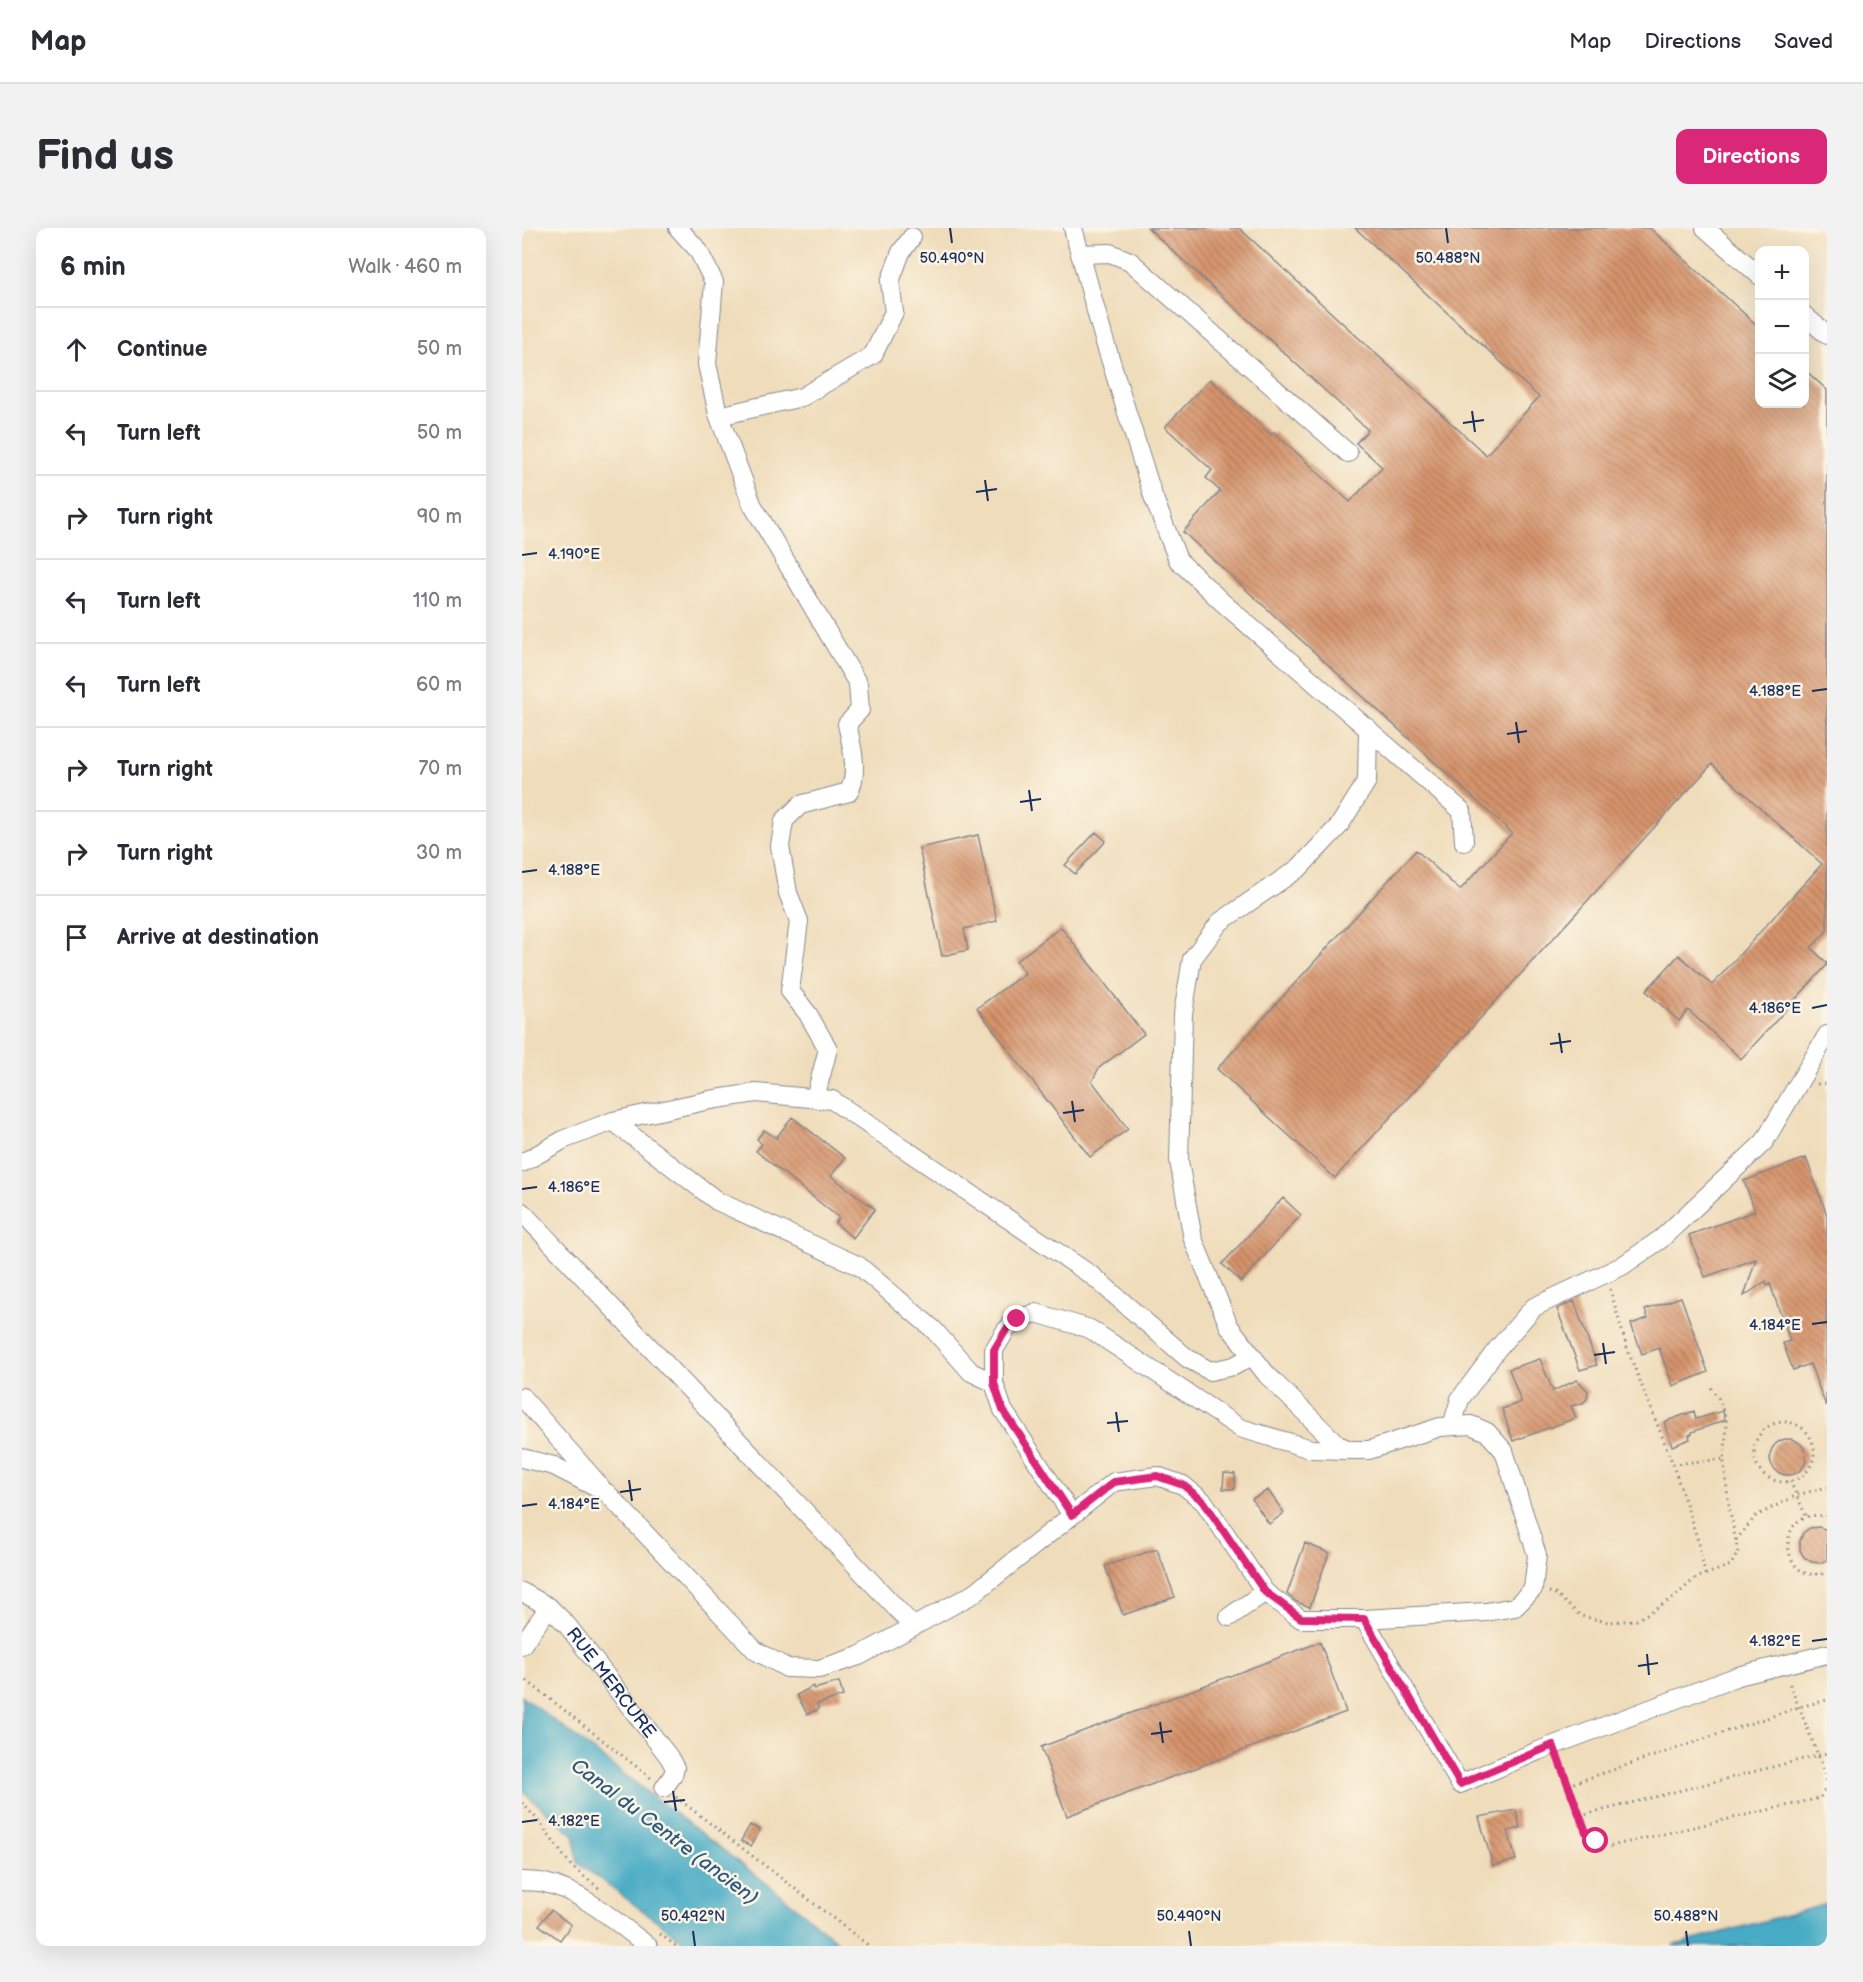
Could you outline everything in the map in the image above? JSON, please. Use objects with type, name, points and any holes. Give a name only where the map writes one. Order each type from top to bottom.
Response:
[{"type":"street","points":[[678,228],[698,250],[714,282],[707,364],[719,416],[752,504],[858,684],[860,710],[847,724],[853,752],[855,780],[849,792],[800,805],[784,821],[780,846],[788,893],[799,921],[790,991],[808,1014],[828,1049],[814,1098]]},
{"type":"street","points":[[1073,228],[1153,495],[1178,560],[1222,602],[1462,811],[1464,842]]},
{"type":"street","points":[[1705,228],[1755,272]]},
{"type":"street","points":[[719,416],[802,397],[873,355],[894,312],[890,282],[901,252],[912,237]]},
{"type":"street","points":[[1080,254],[1110,253],[1130,261],[1348,453]]},
{"type":"street","points":[[1809,319],[1827,335]]},
{"type":"street","points":[[1350,1450],[1338,1445],[1267,1375],[1229,1326],[1193,1239],[1179,1161],[1183,1014],[1192,959],[1220,922],[1299,868],[1339,826],[1367,781],[1368,728]]},
{"type":"street","points":[[1452,1426],[1460,1400],[1498,1348],[1534,1307],[1622,1266],[1661,1239],[1764,1142],[1827,1035]]},
{"type":"street","points":[[522,1163],[565,1139],[614,1121],[710,1100],[756,1093],[832,1100],[1094,1277],[1187,1358],[1210,1371],[1234,1366],[1252,1356]]},
{"type":"street","points":[[614,1121],[717,1201],[860,1266],[933,1329],[971,1372],[994,1383]]},
{"type":"street","points":[[522,1212],[913,1626]]},
{"type":"street","points":[[522,1397],[607,1493],[756,1651],[787,1668],[819,1669],[859,1656],[973,1594],[1114,1482],[1157,1476],[1183,1485],[1204,1502],[1265,1592],[1301,1618],[1364,1619],[1486,1612],[1515,1607],[1533,1589],[1537,1555],[1504,1451],[1486,1432],[1472,1425],[1440,1427],[1369,1450],[1311,1449],[1240,1428],[1090,1329],[1036,1313],[1017,1319],[1006,1330],[994,1350],[994,1383],[1003,1410],[1072,1515]]},
{"type":"street","points":[[522,1458],[554,1466],[607,1493]]},
{"type":"street","name":"RUE MERCURE","points":[[522,1592],[549,1607],[567,1625],[669,1757],[675,1767],[673,1775],[664,1788]]},
{"type":"street","points":[[1229,1617],[1265,1592]]},
{"type":"street","points":[[525,1642],[549,1607]]},
{"type":"street","points":[[1364,1619],[1460,1784],[1553,1745],[1738,1676],[1827,1654]]},
{"type":"street","points":[[522,1881],[543,1882],[562,1888],[653,1939]]},
{"type":"path","points":[[1606,1274],[1628,1351],[1672,1464],[1699,1544],[1704,1575]]},
{"type":"path","points":[[1533,1589],[1554,1593],[1581,1616],[1608,1622],[1636,1620],[1673,1598],[1696,1578],[1731,1565],[1738,1552],[1729,1506],[1725,1459],[1727,1422],[1719,1399],[1710,1386]]},
{"type":"path","points":[[1783,1422],[1802,1428],[1813,1444],[1814,1454],[1807,1472],[1790,1481],[1780,1482],[1770,1478],[1757,1464],[1755,1455],[1755,1445],[1759,1436],[1765,1429],[1783,1422]]},
{"type":"path","points":[[1672,1464],[1725,1459]]},
{"type":"path","points":[[1790,1481],[1806,1516]]},
{"type":"path","points":[[1736,1540],[1755,1516],[1797,1495],[1827,1487]]},
{"type":"path","points":[[1827,1517],[1806,1516],[1798,1521],[1788,1538],[1787,1547],[1795,1565],[1803,1571],[1812,1574],[1827,1572]]},
{"type":"path","points":[[1553,1745],[1586,1832],[1596,1841],[1611,1846],[1820,1798],[1827,1786],[1818,1755],[1783,1665]]},
{"type":"path","points":[[522,1677],[869,1946]]},
{"type":"path","points":[[1568,1785],[1799,1707],[1827,1700]]},
{"type":"path","points":[[1580,1816],[1827,1753]]},
{"type":"path","points":[[522,1803],[572,1867],[600,1888]]},
{"type":"path","points":[[653,1939],[676,1946]]},
{"type":"water","name":"Canal du Centre (ancien)","points":[[522,1696],[783,1896],[843,1946],[691,1946],[578,1863],[574,1835],[522,1791]]},
{"type":"water","points":[[1827,1904],[1827,1946],[1672,1946]]},
{"type":"building","points":[[1148,228],[1239,228],[1486,455],[1539,397],[1355,228],[1650,228],[1755,323],[1755,408],[1809,408],[1809,374],[1827,390],[1827,931],[1811,948],[1827,965],[1741,1059],[1688,1010],[1679,1021],[1646,991],[1679,955],[1712,985],[1822,864],[1712,764],[1335,1178],[1217,1069],[1416,850],[1460,890],[1512,833],[1183,532],[1220,491],[1206,478],[1212,470],[1165,427],[1210,379],[1271,435],[1274,432],[1350,502],[1382,467],[1356,443],[1368,430]]},
{"type":"building","points":[[1096,832],[1106,841],[1075,874],[1065,865]]},
{"type":"building","points":[[978,835],[997,921],[964,929],[968,950],[942,956],[919,848]]},
{"type":"building","points":[[1061,927],[1144,1034],[1099,1068],[1092,1081],[1128,1129],[1090,1157],[977,1008],[1025,973],[1016,961]]},
{"type":"building","points":[[792,1117],[845,1158],[831,1176],[875,1209],[853,1238],[835,1223],[839,1218],[756,1151],[762,1144],[757,1139],[764,1130],[776,1138]]},
{"type":"building","points":[[1806,1158],[1827,1215],[1826,1406],[1810,1364],[1793,1370],[1783,1343],[1790,1341],[1770,1284],[1767,1286],[1766,1281],[1744,1296],[1756,1259],[1705,1277],[1689,1235],[1755,1211],[1744,1181]]},
{"type":"building","points":[[1283,1198],[1301,1215],[1241,1282],[1222,1264]]},
{"type":"building","points":[[1681,1297],[1708,1372],[1673,1386],[1659,1348],[1642,1354],[1631,1324],[1648,1318],[1645,1310]]},
{"type":"building","points":[[1574,1301],[1597,1365],[1580,1370],[1557,1309]]},
{"type":"building","points":[[1540,1359],[1553,1391],[1577,1380],[1588,1391],[1587,1399],[1583,1403],[1571,1406],[1576,1418],[1513,1441],[1502,1409],[1521,1402],[1509,1369]]},
{"type":"building","points":[[1694,1411],[1696,1419],[1723,1411],[1725,1420],[1692,1432],[1689,1435],[1690,1439],[1672,1446],[1664,1422]]},
{"type":"building","points":[[1788,1439],[1800,1445],[1806,1457],[1800,1469],[1788,1475],[1776,1469],[1770,1457],[1776,1445]]},
{"type":"building","points":[[1224,1473],[1235,1474],[1235,1489],[1223,1489]]},
{"type":"building","points":[[1268,1490],[1284,1513],[1269,1524],[1252,1499]]},
{"type":"building","points":[[1819,1527],[1827,1530],[1827,1560],[1820,1563],[1812,1562],[1804,1557],[1800,1550],[1803,1533],[1810,1528]]},
{"type":"building","points":[[1305,1543],[1329,1553],[1310,1607],[1297,1602],[1287,1594]]},
{"type":"building","points":[[1157,1549],[1175,1597],[1123,1615],[1105,1566]]},
{"type":"building","points":[[1320,1642],[1346,1712],[1067,1816],[1041,1747]]},
{"type":"building","points":[[839,1682],[843,1696],[817,1704],[819,1709],[807,1714],[797,1695],[813,1686],[814,1689]]},
{"type":"building","points":[[1516,1810],[1520,1828],[1508,1831],[1516,1860],[1493,1866],[1479,1817]]},
{"type":"building","points":[[750,1825],[760,1830],[751,1846],[741,1841]]},
{"type":"building","points":[[551,1910],[571,1925],[560,1940],[539,1925]]},
{"type":"route","points":[[1017,1319],[1006,1330],[994,1350],[994,1383],[1003,1410],[1072,1515],[1114,1482],[1157,1476],[1183,1485],[1204,1502],[1265,1592],[1301,1618],[1364,1619],[1382,1654],[1460,1784],[1553,1745],[1586,1832],[1596,1841]]}]
